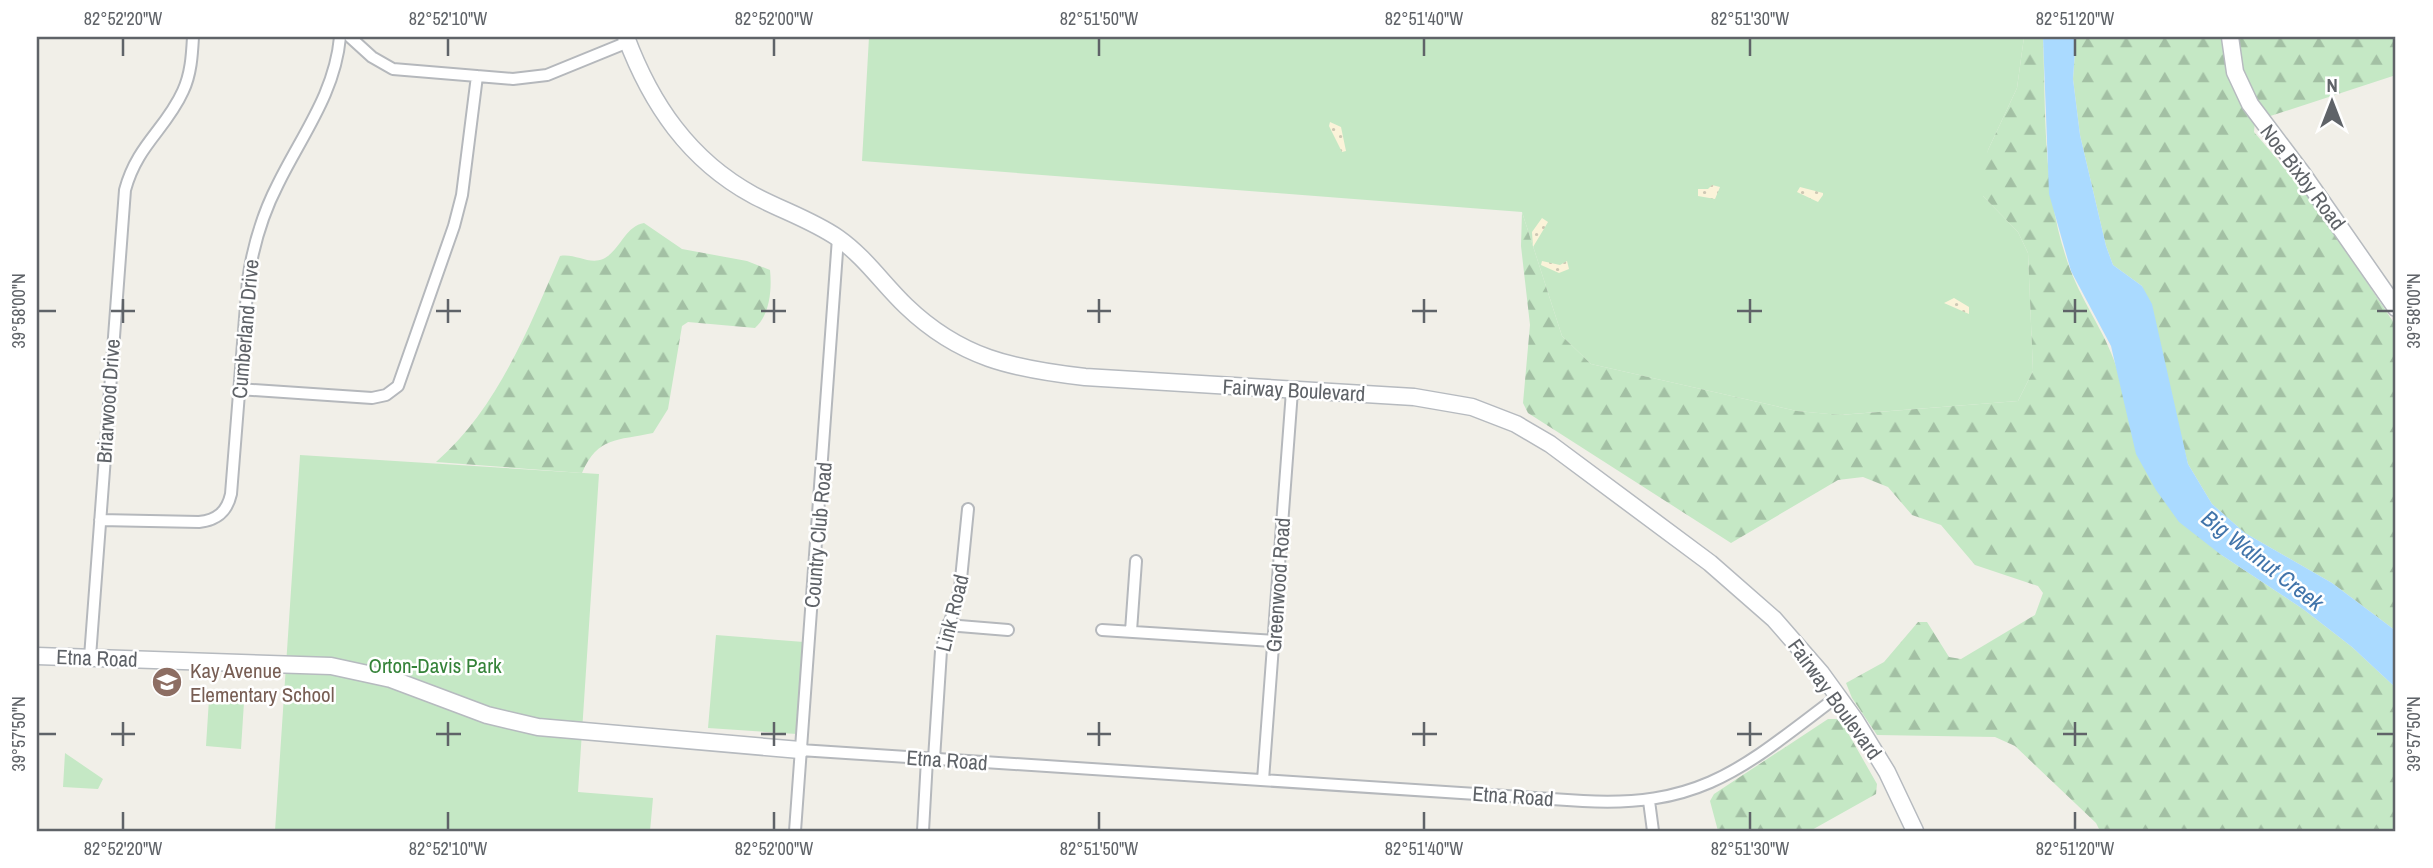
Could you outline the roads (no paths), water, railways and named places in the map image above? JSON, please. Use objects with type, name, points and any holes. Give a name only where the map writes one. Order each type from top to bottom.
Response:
[{"type":"street","name":"Briarwood Drive","points":[[90,657],[125,190],[143,146],[183,91],[188,77],[193,37]]},
{"type":"street","name":"Cumberland Drive","points":[[100,520],[199,523],[220,515],[231,494],[253,249],[278,184],[328,90],[340,37]]},
{"type":"street","points":[[350,37],[372,57],[393,69],[513,79],[547,75],[627,39]]},
{"type":"street","name":"Noe Bixby Road","points":[[2230,37],[2235,72],[2249,104],[2310,184],[2396,309]]},
{"type":"street","name":"Fairway Boulevard","points":[[627,39],[645,82],[667,120],[701,159],[737,186],[838,238],[856,251],[906,306],[934,330],[962,348],[995,362],[1030,370],[1085,377],[1429,399],[1481,409],[1516,424],[1550,444],[1741,589],[1801,649],[1838,696],[1877,755],[1915,831]]},
{"type":"street","points":[[239,389],[372,398],[386,395],[398,386],[454,226],[462,195],[477,76]]},
{"type":"street","name":"Country Club Road","points":[[794,831],[838,238]]},
{"type":"street","name":"Greenwood Road","points":[[1263,780],[1292,391]]},
{"type":"street","name":"Link Road","points":[[923,831],[941,651],[960,589],[968,509]]},
{"type":"street","points":[[1131,631],[1136,561]]},
{"type":"street","points":[[947,625],[1008,630]]},
{"type":"street","points":[[1102,630],[1274,641]]},
{"type":"street","name":"Etna Road","points":[[37,656],[331,666],[381,676],[487,715],[538,727],[800,750],[1583,801],[1649,802],[1727,776],[1838,696]]},
{"type":"street","points":[[1649,802],[1653,831]]},
{"type":"water","name":"Big Walnut Creek","points":[[2043,37],[2076,37],[2073,79],[2080,135],[2106,246],[2113,265],[2142,286],[2152,304],[2188,464],[2212,504],[2245,533],[2332,583],[2396,631],[2396,688],[2352,647],[2303,609],[2220,554],[2179,522],[2156,490],[2136,454],[2111,346],[2071,271],[2049,194]]},
{"type":"place","name":"Kay Avenue Elementary School","points":[[167,682]]},
{"type":"park label","name":"Orton-Davis Park","points":[[435,665]]}]
